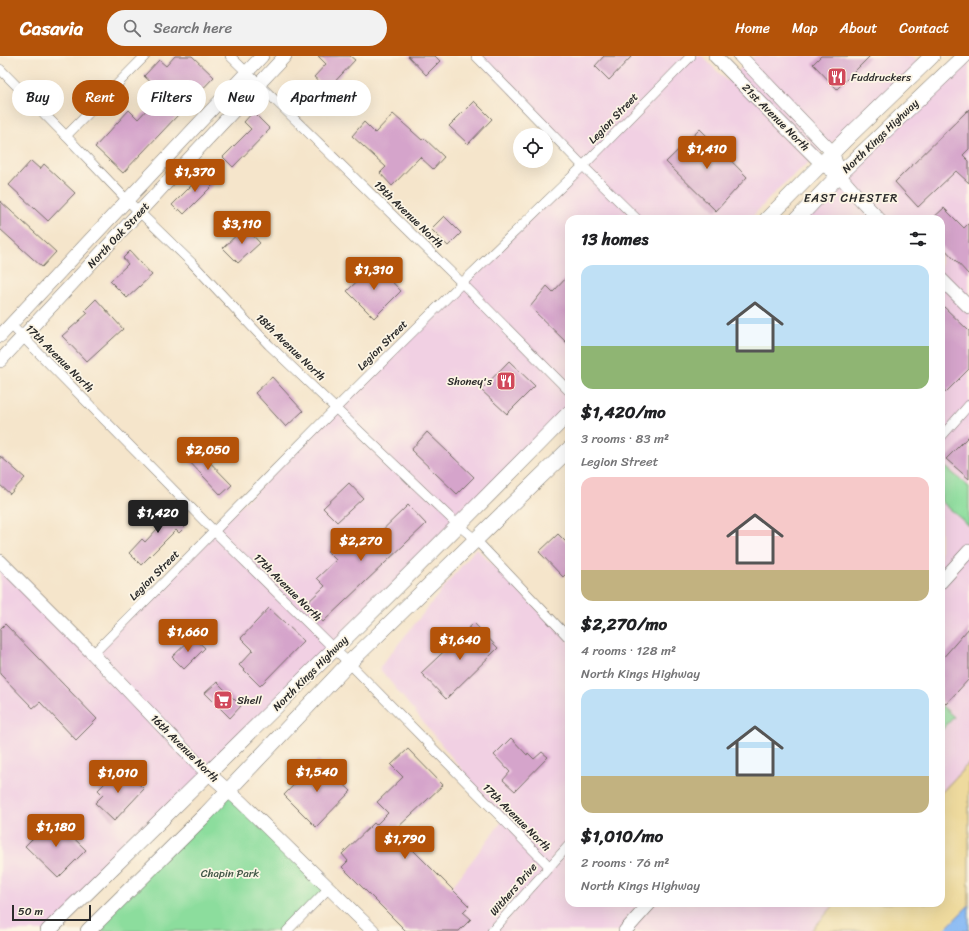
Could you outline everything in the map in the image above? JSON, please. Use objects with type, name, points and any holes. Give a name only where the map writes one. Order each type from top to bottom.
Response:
[{"type":"main road","name":"North Oak Street","points":[[0,336],[262,56]]},
{"type":"main road","name":"North Oak Street","points":[[263,80],[285,56]]},
{"type":"main road","name":"21st Avenue North","points":[[715,56],[822,164],[839,175],[875,215]]},
{"type":"main road","name":"21st Avenue North","points":[[740,56],[833,153],[839,175]]},
{"type":"main road","name":"North Kings Highway","points":[[771,215],[857,128],[932,56]]},
{"type":"main road","name":"North Kings Highway","points":[[801,215],[839,175],[965,56]]},
{"type":"main road","name":"North Oak Street","points":[[0,361],[229,116]]},
{"type":"main road","points":[[945,283],[969,307]]},
{"type":"main road","name":"North Kings Highway","points":[[48,931],[334,649],[565,417]]},
{"type":"main road","name":"North Kings Highway","points":[[88,931],[229,791],[350,663],[565,453]]},
{"type":"main road","points":[[945,578],[969,551]]},
{"type":"main road","name":"16th Avenue North","points":[[0,561],[93,654],[195,761],[229,791],[373,931]]},
{"type":"main road","points":[[625,931],[646,907]]},
{"type":"street","points":[[66,136],[145,56]]},
{"type":"street","name":"19th Avenue North","points":[[230,56],[255,80]]},
{"type":"street","points":[[476,56],[633,215]]},
{"type":"street","name":"Legion Street","points":[[93,654],[336,408],[583,166],[691,56]]},
{"type":"street","points":[[965,56],[969,59]]},
{"type":"street","name":"18th Avenue North","points":[[0,69],[127,200],[192,263],[269,345],[458,525],[476,540],[565,634]]},
{"type":"street","name":"19th Avenue North","points":[[269,94],[462,283],[565,387]]},
{"type":"street","name":"17th Avenue North","points":[[11,325],[214,531],[350,663],[549,866]]},
{"type":"street","points":[[945,432],[969,405]]},
{"type":"street","name":"Withers Drive","points":[[492,931],[565,849]]},
{"type":"street","points":[[287,931],[329,888]]},
{"type":"shaded area","points":[[474,56],[702,56],[727,81],[754,56],[912,56],[921,66],[780,187],[754,215],[565,215],[565,413],[48,931],[0,931],[0,561],[92,654],[583,166],[553,136],[553,128],[545,128]]},
{"type":"shaded area","points":[[969,56],[969,763],[945,789],[945,215],[801,215]]},
{"type":"shaded area","points":[[476,548],[565,637],[565,907],[832,907],[810,931],[418,931],[503,820],[379,668]]},
{"type":"green space","points":[[945,466],[969,487],[969,526],[945,505]]},
{"type":"green space","points":[[945,709],[954,717],[945,727]]},
{"type":"green space","name":"Chapin Park","points":[[229,791],[329,888],[287,931],[88,931]]},
{"type":"sand","points":[[969,763],[969,905],[943,931],[811,931],[832,907],[945,907],[945,789]]},
{"type":"water","points":[[969,905],[969,931],[943,931]]},
{"type":"building","points":[[175,56],[192,56],[214,77],[206,85],[206,80],[148,80],[144,76],[159,60],[166,66]]},
{"type":"building","points":[[318,56],[350,56],[355,60],[336,80],[318,80],[314,77],[326,64]]},
{"type":"building","points":[[408,56],[435,56],[440,61],[426,75]]},
{"type":"building","points":[[604,56],[632,56],[609,80],[595,66]]},
{"type":"building","name":"Fuddruckers","points":[[821,56],[870,56],[837,89],[813,64]]},
{"type":"building","points":[[474,101],[492,119],[468,144],[449,126]]},
{"type":"building","points":[[969,109],[969,149],[963,155],[969,161],[969,183],[956,171],[918,207],[895,182]]},
{"type":"building","points":[[129,110],[138,119],[141,116],[177,116],[123,173],[95,147],[123,116],[129,116]]},
{"type":"building","points":[[393,114],[422,140],[424,138],[444,157],[433,169],[420,157],[392,186],[380,173],[386,167],[352,136],[364,122],[375,133]]},
{"type":"building","points":[[249,116],[257,116],[270,129],[233,167],[223,157],[251,129],[244,122]]},
{"type":"building","points":[[700,129],[747,177],[716,211],[666,162]]},
{"type":"building","points":[[31,161],[40,169],[44,164],[75,193],[48,221],[9,185]]},
{"type":"building","points":[[212,172],[219,179],[184,214],[172,205],[200,177],[203,180]]},
{"type":"building","points":[[0,201],[56,252],[42,267],[0,229]]},
{"type":"building","points":[[944,208],[964,228],[969,223],[969,275],[945,249],[945,215],[936,215]]},
{"type":"building","points":[[444,216],[461,233],[448,246],[431,229]]},
{"type":"building","points":[[245,227],[260,243],[238,263],[223,248]]},
{"type":"building","points":[[130,251],[152,275],[127,298],[110,281],[128,264],[123,258]]},
{"type":"building","points":[[375,264],[401,291],[374,318],[347,291]]},
{"type":"building","points":[[565,279],[565,341],[530,307],[547,286],[553,292]]},
{"type":"building","points":[[96,299],[123,329],[87,362],[62,336],[88,313],[85,310]]},
{"type":"building","points":[[945,308],[969,331],[969,369],[946,392]]},
{"type":"building","points":[[509,361],[535,386],[507,414],[481,390]]},
{"type":"building","points":[[272,377],[303,411],[286,427],[255,393]]},
{"type":"building","points":[[427,432],[474,477],[457,494],[411,450]]},
{"type":"building","points":[[969,436],[969,479],[946,459]]},
{"type":"building","points":[[195,447],[232,485],[221,495],[185,457]]},
{"type":"building","points":[[0,456],[25,478],[10,494],[0,485]]},
{"type":"building","points":[[349,483],[363,498],[337,522],[323,508]]},
{"type":"building","points":[[162,503],[186,526],[179,533],[176,530],[141,565],[129,553],[142,539],[145,542],[158,528],[154,525],[159,520],[152,514]]},
{"type":"building","points":[[408,505],[426,524],[323,622],[306,604],[325,586],[317,578],[336,560],[327,551],[347,532],[363,549]]},
{"type":"building","points":[[558,534],[565,541],[565,575],[563,577],[539,552]]},
{"type":"building","points":[[269,608],[304,641],[260,686],[239,665],[253,650],[241,638]]},
{"type":"building","points":[[474,623],[498,648],[446,699],[421,673]]},
{"type":"building","points":[[5,624],[97,719],[76,740],[40,702],[33,708],[0,674],[0,629]]},
{"type":"building","points":[[969,628],[969,679],[946,704],[945,703],[945,655]]},
{"type":"building","points":[[193,637],[205,648],[184,669],[172,657]]},
{"type":"building","name":"Shell","points":[[217,682],[241,706],[230,718],[205,693]]},
{"type":"building","points":[[511,738],[527,755],[528,753],[534,759],[542,752],[548,757],[515,791],[503,780],[510,772],[494,755]]},
{"type":"building","points":[[408,749],[443,785],[394,831],[469,906],[463,912],[471,919],[459,931],[406,931],[342,867],[348,861],[342,854],[374,823],[376,825],[388,813],[377,802],[403,777],[391,765]]},
{"type":"building","points":[[318,760],[351,791],[316,827],[284,795]]},
{"type":"building","points":[[121,767],[144,789],[114,821],[95,803],[103,795],[98,790]]},
{"type":"building","points":[[53,818],[86,850],[58,878],[25,846]]},
{"type":"place","name":"Fuddruckers","points":[[837,77]]},
{"type":"place","name":"Shoney's","points":[[506,381]]},
{"type":"place","name":"Shell","points":[[223,700]]},
{"type":"district","name":"EAST CHESTER","points":[[851,198]]}]
